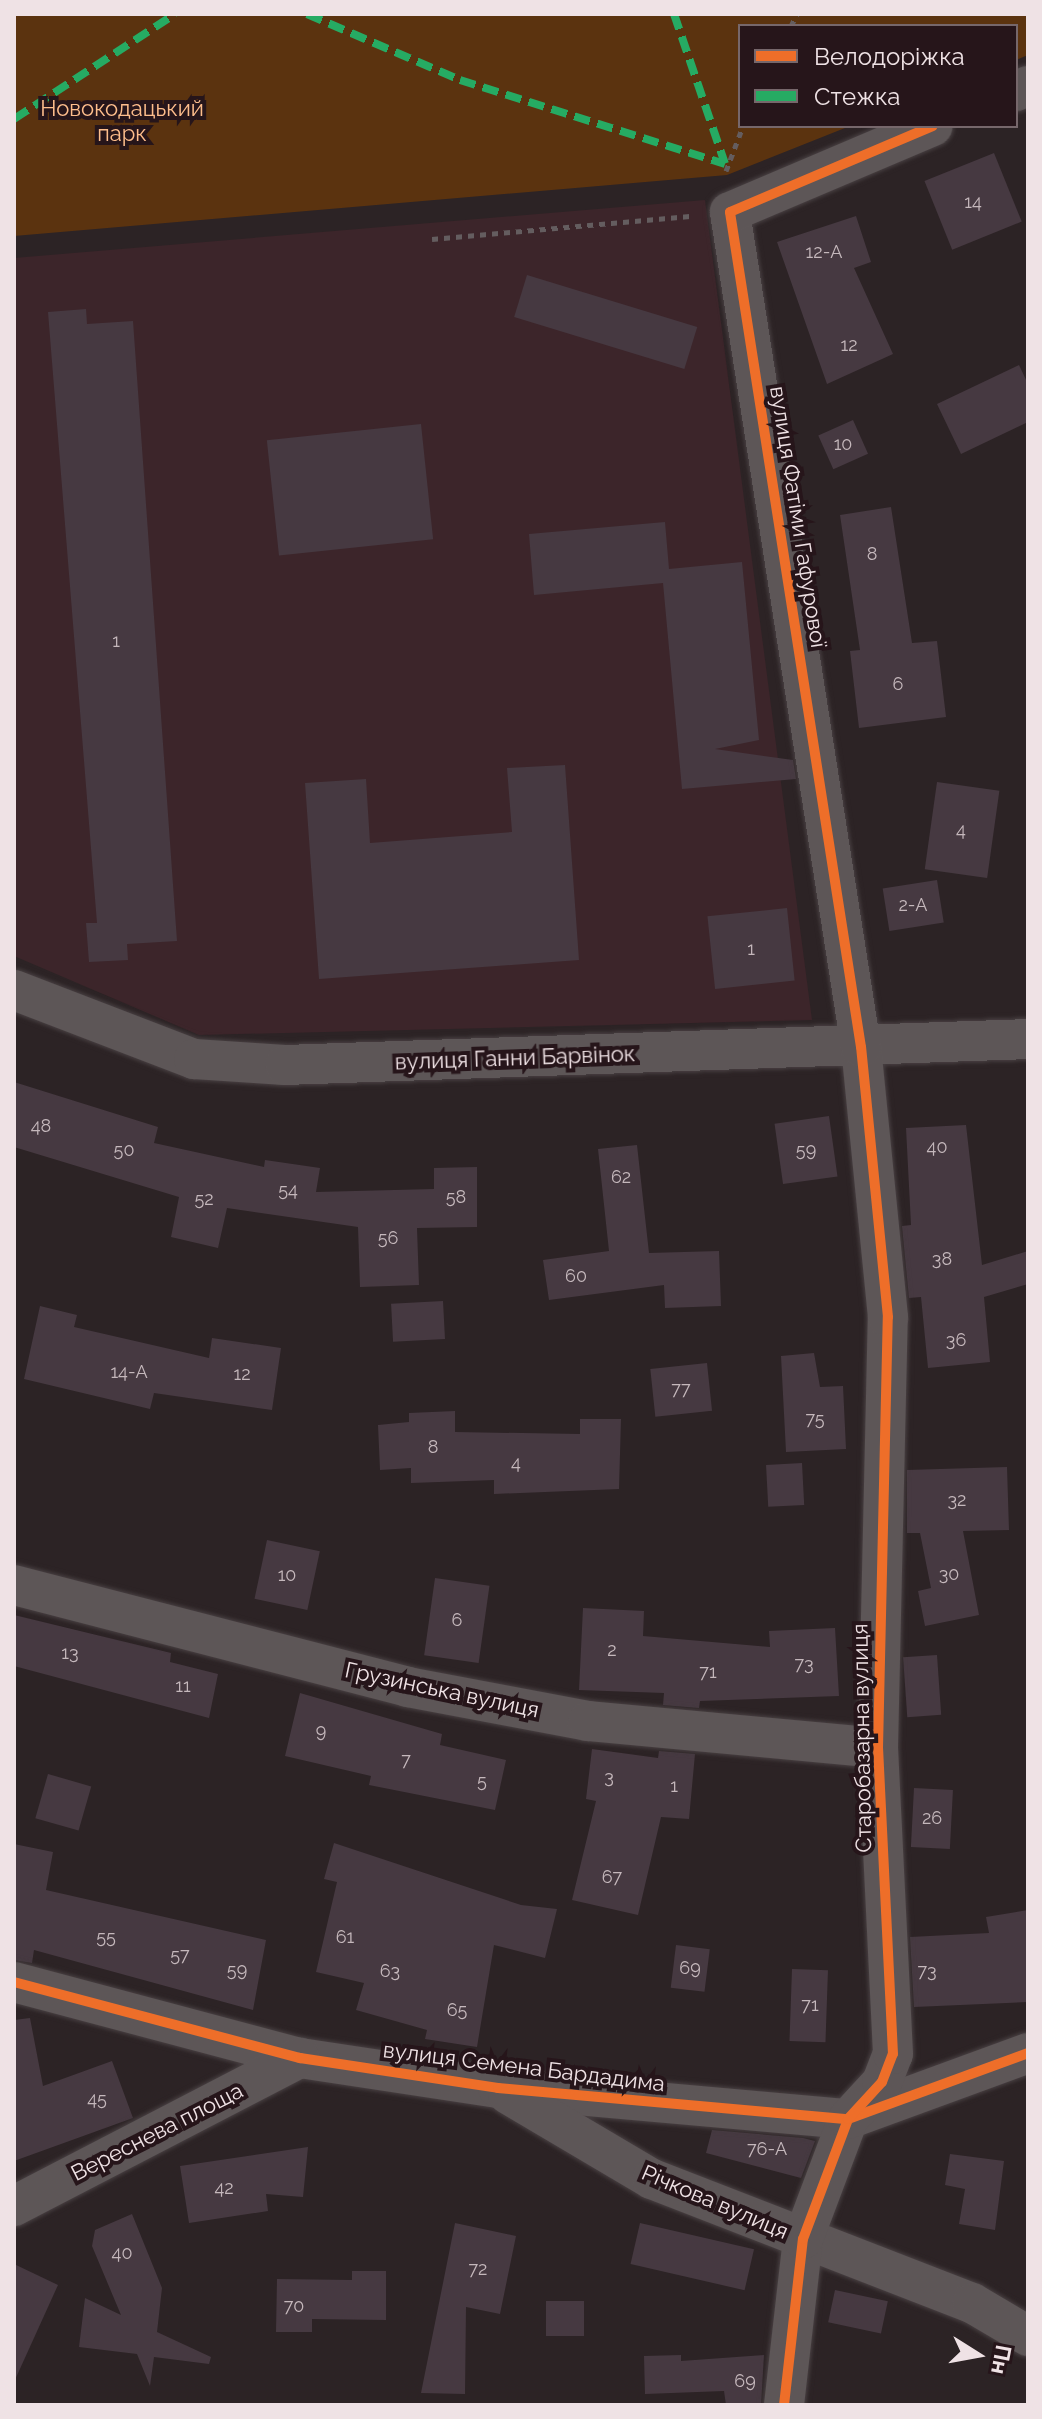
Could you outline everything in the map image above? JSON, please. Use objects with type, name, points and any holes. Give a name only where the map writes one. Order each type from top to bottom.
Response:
[{"type":"street","points":[[730,212],[928,128]]},
{"type":"street","name":"вулиця Фатіми Гафурової","points":[[730,212],[861,1047]]},
{"type":"street","name":"вулиця Ганни Барвінок","points":[[14,990],[194,1059],[285,1065],[1028,1039]]},
{"type":"street","name":"Старобазарна вулиця","points":[[784,2405],[803,2239],[848,2119],[882,2082],[893,2054],[878,1748],[888,1317],[861,1047]]},
{"type":"street","name":"Грузинська вулиця","points":[[14,1585],[408,1687],[558,1715],[878,1748]]},
{"type":"street","name":"вулиця Семена Бардадима","points":[[14,1982],[300,2058],[498,2088],[848,2119],[1028,2053]]},
{"type":"street","name":"Вереснева площа","points":[[14,2206],[300,2058]]},
{"type":"street","name":"Річкова вулиця","points":[[498,2088],[652,2179],[972,2303],[1028,2336]]},
{"type":"path","points":[[432,239],[730,212]]},
{"type":"shaded area","points":[[705,200],[812,1020],[199,1035],[14,956],[14,258]]},
{"type":"green space","name":"Новокодацький парк","points":[[14,14],[1028,14],[1028,55],[1018,59],[1018,24],[738,24],[738,128],[845,128],[727,175],[14,236]]},
{"type":"building","points":[[994,153],[1022,222],[952,250],[924,181]]},
{"type":"building","points":[[856,216],[871,262],[854,268],[893,354],[827,384],[777,242]]},
{"type":"building","points":[[527,275],[697,327],[684,369],[514,317]]},
{"type":"building","points":[[86,309],[87,324],[133,321],[177,941],[127,944],[128,960],[89,962],[86,923],[97,923],[48,312]]},
{"type":"building","points":[[1019,365],[1028,384],[1028,422],[961,454],[937,404]]},
{"type":"building","points":[[853,420],[868,454],[833,469],[818,435]]},
{"type":"building","points":[[421,424],[433,539],[279,556],[267,440]]},
{"type":"building","points":[[891,507],[912,643],[937,641],[946,717],[859,728],[850,651],[860,650],[840,515]]},
{"type":"building","points":[[665,522],[669,569],[742,562],[759,740],[715,749],[793,760],[796,779],[682,789],[663,583],[534,595],[529,534]]},
{"type":"building","points":[[565,765],[579,960],[319,979],[305,783],[366,779],[370,843],[512,832],[507,768]]},
{"type":"building","points":[[937,782],[999,791],[987,878],[925,869]]},
{"type":"building","points":[[937,880],[944,922],[889,931],[883,889]]},
{"type":"building","points":[[787,908],[795,981],[715,989],[707,916]]},
{"type":"building","points":[[14,1082],[158,1127],[154,1143],[264,1167],[265,1160],[320,1168],[316,1192],[434,1189],[434,1168],[477,1167],[477,1227],[417,1228],[419,1285],[360,1287],[358,1227],[227,1208],[218,1248],[171,1237],[179,1197],[14,1147]]},
{"type":"building","points":[[829,1116],[837,1176],[783,1184],[775,1124]]},
{"type":"building","points":[[966,1125],[982,1265],[1028,1251],[1028,1284],[984,1297],[990,1362],[928,1368],[921,1297],[909,1298],[902,1226],[911,1225],[906,1128]]},
{"type":"building","points":[[637,1145],[649,1253],[719,1251],[721,1306],[665,1308],[664,1285],[549,1300],[543,1260],[609,1251],[598,1149]]},
{"type":"building","points":[[443,1301],[445,1339],[393,1342],[391,1304]]},
{"type":"building","points":[[40,1306],[77,1315],[74,1327],[209,1358],[212,1338],[281,1348],[272,1410],[154,1393],[150,1409],[24,1379]]},
{"type":"building","points":[[814,1353],[820,1387],[843,1386],[846,1449],[786,1452],[781,1356]]},
{"type":"building","points":[[707,1363],[712,1411],[655,1417],[650,1369]]},
{"type":"building","points":[[455,1411],[455,1432],[580,1434],[580,1419],[621,1419],[619,1489],[494,1494],[494,1480],[411,1483],[411,1468],[380,1470],[378,1425],[409,1422],[409,1413]]},
{"type":"building","points":[[802,1463],[804,1505],[768,1507],[766,1465]]},
{"type":"building","points":[[1007,1467],[1009,1530],[963,1531],[979,1615],[925,1626],[918,1591],[931,1588],[920,1533],[907,1533],[907,1470]]},
{"type":"building","points":[[267,1540],[320,1551],[307,1610],[255,1599]]},
{"type":"building","points":[[435,1578],[489,1586],[479,1663],[424,1655]]},
{"type":"building","points":[[583,1608],[644,1611],[643,1636],[770,1647],[769,1631],[835,1628],[839,1696],[700,1701],[699,1708],[663,1705],[664,1693],[579,1690]]},
{"type":"building","points":[[14,1615],[171,1653],[170,1662],[218,1674],[209,1718],[14,1666]]},
{"type":"building","points":[[937,1655],[941,1715],[907,1717],[903,1657]]},
{"type":"building","points":[[300,1693],[442,1734],[440,1745],[506,1760],[495,1810],[369,1785],[371,1776],[285,1756]]},
{"type":"building","points":[[592,1749],[658,1758],[659,1751],[695,1754],[689,1819],[661,1817],[638,1915],[572,1900],[596,1801],[586,1799]]},
{"type":"building","points":[[48,1774],[91,1786],[79,1831],[35,1818]]},
{"type":"building","points":[[914,1788],[953,1790],[950,1849],[911,1847]]},
{"type":"building","points":[[334,1843],[521,1905],[557,1909],[545,1958],[494,1945],[477,2047],[425,2039],[427,2030],[356,2010],[364,1983],[316,1972],[337,1882],[324,1879]]},
{"type":"building","points":[[14,1844],[53,1852],[46,1890],[266,1940],[253,2010],[34,1950],[32,1963],[14,1960]]},
{"type":"building","points":[[1028,1910],[1028,2002],[914,2007],[910,1937],[989,1933],[986,1917]]},
{"type":"building","points":[[676,1945],[710,1949],[705,1992],[671,1988]]},
{"type":"building","points":[[792,1969],[828,1970],[825,2042],[789,2041]]},
{"type":"building","points":[[30,2018],[43,2086],[112,2061],[133,2118],[14,2161],[14,2020]]},
{"type":"building","points":[[712,2130],[815,2141],[801,2178],[706,2153]]},
{"type":"building","points":[[308,2147],[303,2197],[266,2194],[268,2211],[189,2223],[180,2166]]},
{"type":"building","points":[[950,2154],[1004,2161],[995,2230],[959,2224],[965,2189],[945,2185]]},
{"type":"building","points":[[132,2214],[162,2288],[157,2332],[211,2357],[209,2364],[154,2357],[150,2386],[137,2354],[79,2347],[85,2298],[121,2315],[92,2246],[95,2230]]},
{"type":"building","points":[[455,2223],[516,2236],[500,2314],[466,2307],[465,2394],[421,2393]]},
{"type":"building","points":[[640,2223],[754,2249],[745,2290],[631,2264]]},
{"type":"building","points":[[14,2264],[58,2285],[14,2382]]},
{"type":"building","points":[[352,2271],[386,2271],[386,2320],[312,2319],[312,2332],[276,2332],[277,2279],[352,2280]]},
{"type":"building","points":[[835,2290],[888,2301],[881,2334],[828,2322]]},
{"type":"building","points":[[546,2301],[584,2301],[584,2336],[546,2336]]},
{"type":"building","points":[[681,2355],[681,2361],[764,2355],[761,2405],[726,2405],[724,2391],[645,2394],[644,2356]]},
{"type":"marked path","points":[[14,119],[175,14]]},
{"type":"marked path","points":[[307,14],[460,80],[725,164]]},
{"type":"marked path","points":[[674,14],[725,164]]},
{"type":"cycle path","points":[[784,2405],[803,2239],[848,2119],[882,2082],[893,2054],[878,1748],[888,1317],[861,1047],[730,212],[928,128]]},
{"type":"cycle path","points":[[14,1982],[300,2058],[498,2088],[848,2119],[1028,2053]]}]
